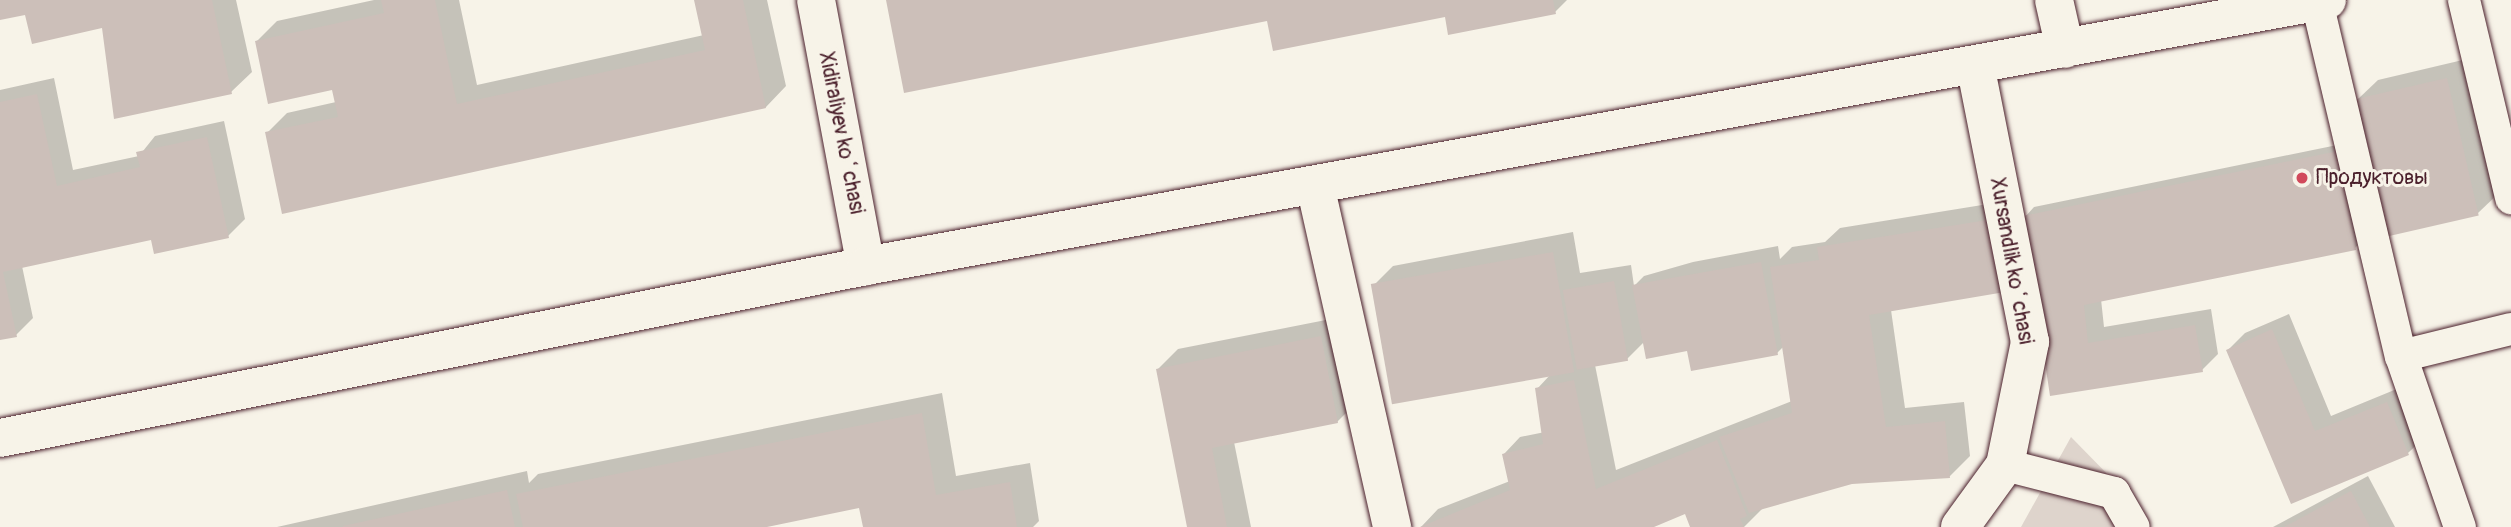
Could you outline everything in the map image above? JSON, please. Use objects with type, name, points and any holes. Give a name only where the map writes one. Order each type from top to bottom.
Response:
[{"type":"main road","name":"Xidiraliyev koʻchasi","points":[[816,0],[866,266]]},
{"type":"main road","points":[[2054,0],[2065,48]]},
{"type":"main road","points":[[0,438],[866,266],[2322,1]]},
{"type":"main road","name":"Xursandlik koʻchasi","points":[[1960,527],[2005,465],[2030,342],[1975,65]]},
{"type":"main road","points":[[1315,185],[1392,527]]},
{"type":"lane","points":[[2464,0],[2511,198]]},
{"type":"lane","points":[[2322,1],[2401,356],[2460,527]]},
{"type":"lane","points":[[2401,356],[2511,329]]},
{"type":"lane","points":[[2005,465],[2114,493],[2134,527]]},
{"type":"shaded area","points":[[2071,437],[2120,487],[2142,527],[2021,527]]},
{"type":"building","points":[[0,0],[212,0],[232,94],[114,119],[102,28],[32,44],[25,15],[0,20]]},
{"type":"building","points":[[381,0],[435,0],[457,104],[705,50],[694,0],[743,0],[766,108],[282,214],[265,132],[338,117],[332,90],[268,104],[255,41],[384,13]]},
{"type":"building","points":[[886,0],[1553,0],[1556,14],[1448,35],[1445,17],[1273,51],[1267,21],[904,93]]},
{"type":"building","points":[[2447,78],[2479,215],[2387,237],[2355,99]]},
{"type":"building","points":[[37,94],[57,186],[140,167],[136,152],[207,137],[229,238],[154,254],[151,240],[3,272],[17,337],[0,340],[0,102]]},
{"type":"building","points":[[2338,151],[2356,250],[2084,305],[2088,343],[2195,325],[2203,372],[2050,396],[2023,216]]},
{"type":"building","points":[[1994,219],[2005,292],[1869,315],[1886,427],[1945,421],[1950,478],[1852,484],[1749,513],[1719,437],[1792,413],[1770,267],[1819,260],[1817,247]]},
{"type":"building","points":[[1553,252],[1574,372],[1392,404],[1371,284]]},
{"type":"building","points":[[1761,262],[1778,355],[1691,371],[1687,351],[1646,359],[1632,285]]},
{"type":"building","points":[[1614,281],[1628,361],[1577,370],[1563,290]]},
{"type":"building","points":[[2272,329],[2315,431],[2387,402],[2409,455],[2291,504],[2226,350]]},
{"type":"building","points":[[1321,336],[1338,423],[1212,448],[1227,527],[1187,527],[1156,369]]},
{"type":"building","points":[[1574,380],[1596,489],[1717,440],[1747,516],[1740,519],[1744,527],[1690,527],[1685,514],[1654,527],[1420,527],[1510,490],[1502,454],[1543,444],[1535,388]]},
{"type":"building","points":[[922,413],[936,495],[1010,482],[1017,527],[863,527],[859,508],[767,527],[523,527],[516,494]]},
{"type":"building","points":[[507,490],[515,527],[343,527],[343,526]]},
{"type":"building","points":[[2351,491],[2370,527],[2284,527]]},
{"type":"place","name":"Продуктовы","points":[[2302,178]]}]
